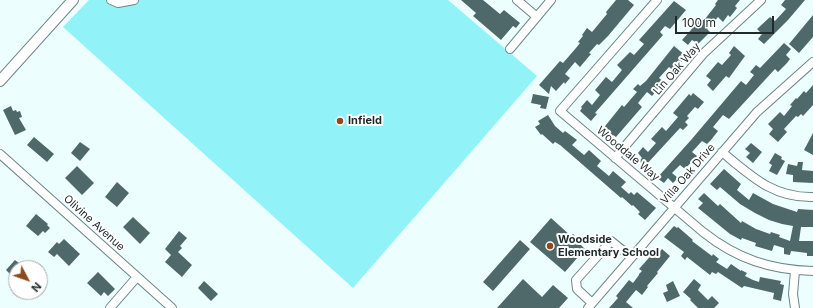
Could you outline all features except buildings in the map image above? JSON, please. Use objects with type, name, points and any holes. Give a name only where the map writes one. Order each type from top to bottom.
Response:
[{"type":"main road","points":[[0,81],[73,0]]},
{"type":"street","points":[[111,0],[118,3],[134,0]]},
{"type":"street","points":[[517,0],[537,17]]},
{"type":"street","points":[[510,49],[551,0]]},
{"type":"street","name":"Wooddale Way","points":[[656,0],[560,111],[709,236],[734,252],[764,264],[795,271],[813,271]]},
{"type":"street","name":"Lin Oak Way","points":[[615,158],[699,59],[761,0]]},
{"type":"street","name":"Villa Oak Drive","points":[[590,305],[630,257],[763,106],[813,62]]},
{"type":"street","points":[[722,152],[765,186],[790,195],[813,197]]},
{"type":"street","name":"Olivine Avenue","points":[[1,156],[172,308]]},
{"type":"street","points":[[590,305],[577,289],[576,280],[611,241],[630,257]]},
{"type":"street","points":[[795,271],[793,294],[795,308]]},
{"type":"street","points":[[110,308],[137,277]]},
{"type":"shaded area","points":[[89,0],[448,0],[537,76],[353,288],[63,27]]},
{"type":"place","name":"Infield","points":[[340,121]]},
{"type":"place","name":"Woodside Elementary School","points":[[550,246]]}]
